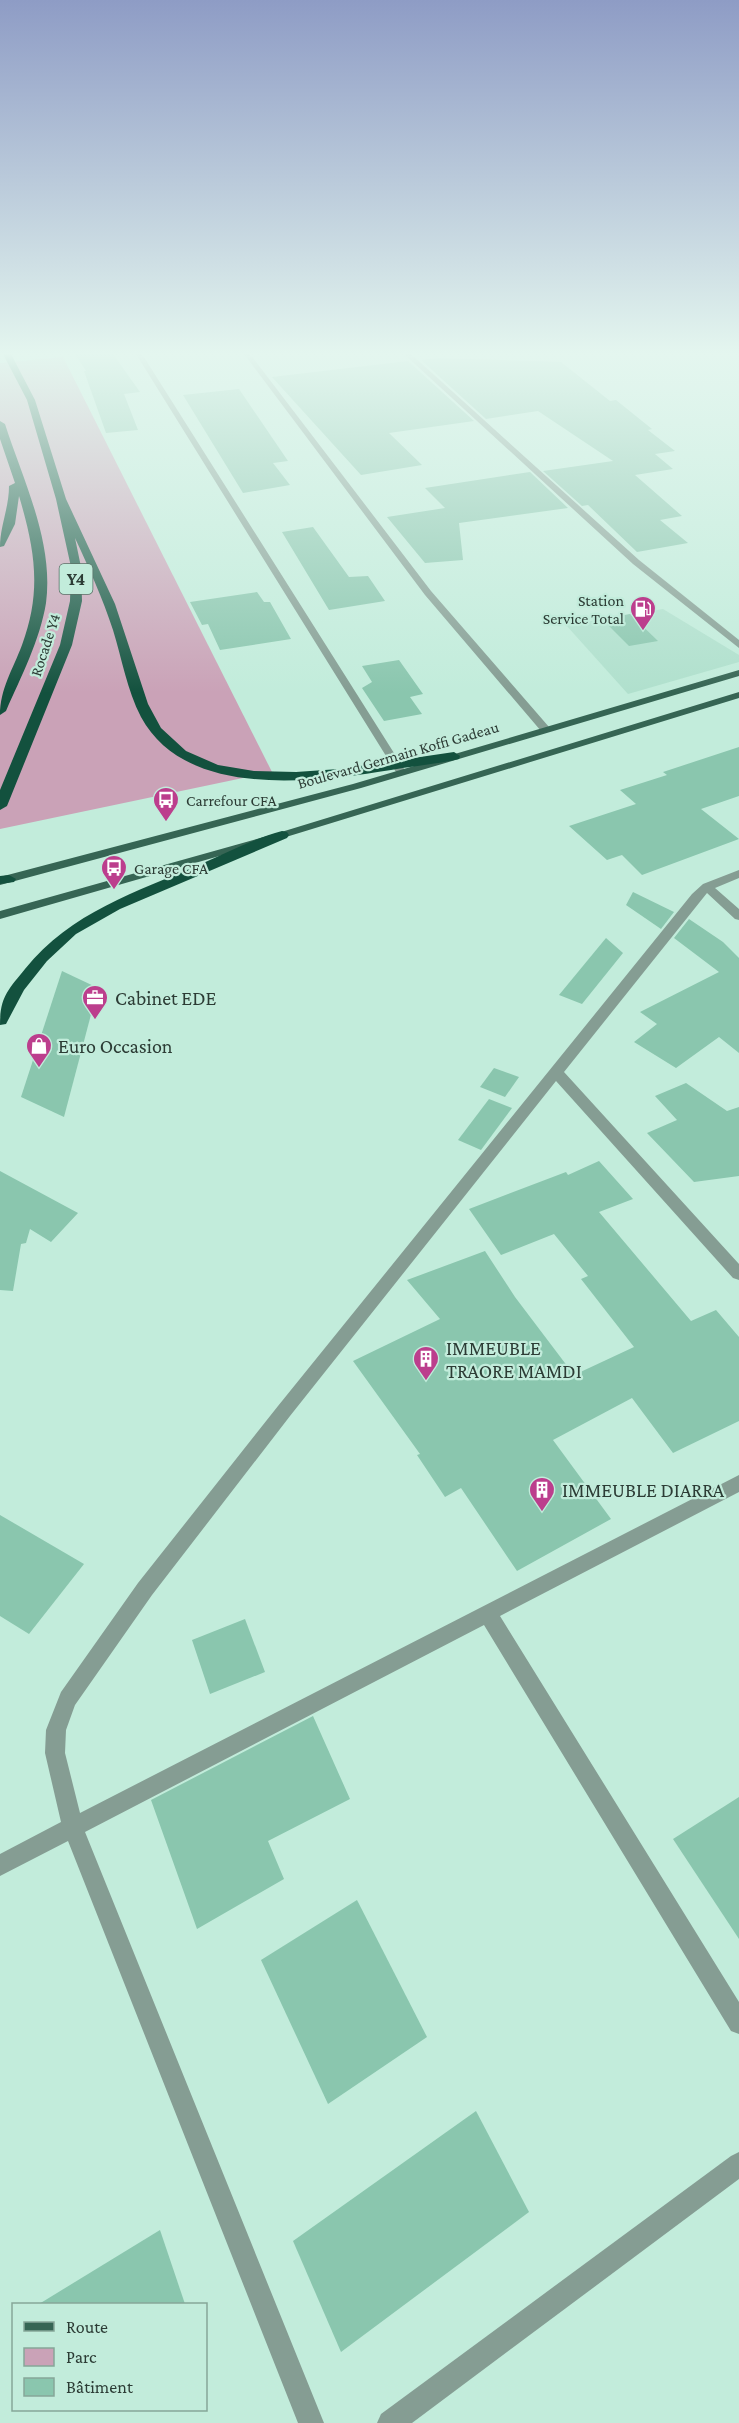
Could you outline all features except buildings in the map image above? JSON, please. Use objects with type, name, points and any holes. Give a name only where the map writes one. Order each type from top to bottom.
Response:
[{"type":"highway","name":"Rocade Y4","points":[[1,804],[66,645],[76,602],[76,567],[61,498],[52,467]]},
{"type":"highway","name":"Rocade Y4","points":[[0,711],[23,657],[40,602],[41,570],[36,538],[14,469]]},
{"type":"highway","points":[[0,544],[7,533],[14,502],[14,469]]},
{"type":"highway","points":[[61,498],[107,600],[143,705],[155,729],[167,743],[195,762],[230,773],[310,777],[399,768],[454,756]]},
{"type":"highway","points":[[0,1020],[18,988],[42,958],[71,932],[115,906],[282,835]]},
{"type":"main road","name":"Boulevard Germain Koffi Gadeau","points":[[454,756],[739,673]]},
{"type":"main road","points":[[0,915],[282,835],[739,695]]},
{"type":"main road","name":"Boulevard Germain Koffi Gadeau","points":[[3,880],[357,786],[399,768]]},
{"type":"street","points":[[209,467],[399,768]]},
{"type":"street","points":[[332,467],[428,594],[545,729]]},
{"type":"street","points":[[531,467],[636,562],[739,645]]},
{"type":"street","points":[[311,2423],[74,1827],[55,1753],[56,1730],[68,1699],[145,1589],[555,1071],[696,897],[707,886],[739,874]]},
{"type":"street","points":[[707,886],[739,916]]},
{"type":"street","points":[[555,1071],[739,1274]]},
{"type":"street","points":[[0,1865],[739,1483]]},
{"type":"street","points":[[488,1614],[739,2023]]},
{"type":"street","points":[[390,2423],[739,2164]]},
{"type":"shaded area","points":[[663,609],[739,655],[739,662],[628,694],[566,625]]},
{"type":"green space","points":[[0,467],[118,467],[272,772],[0,829]]},
{"type":"place","name":"Station Service Total","points":[[643,632]]},
{"type":"place","name":"Carrefour CFA","points":[[166,823]]},
{"type":"place","name":"Garage CFA","points":[[114,891]]},
{"type":"place","name":"Cabinet EDE","points":[[95,1021]]},
{"type":"place","name":"Euro Occasion","points":[[39,1069]]},
{"type":"place","name":"IMMEUBLE TRAORE MAMDI","points":[[426,1382]]},
{"type":"place","name":"IMMEUBLE DIARRA","points":[[542,1513]]}]
